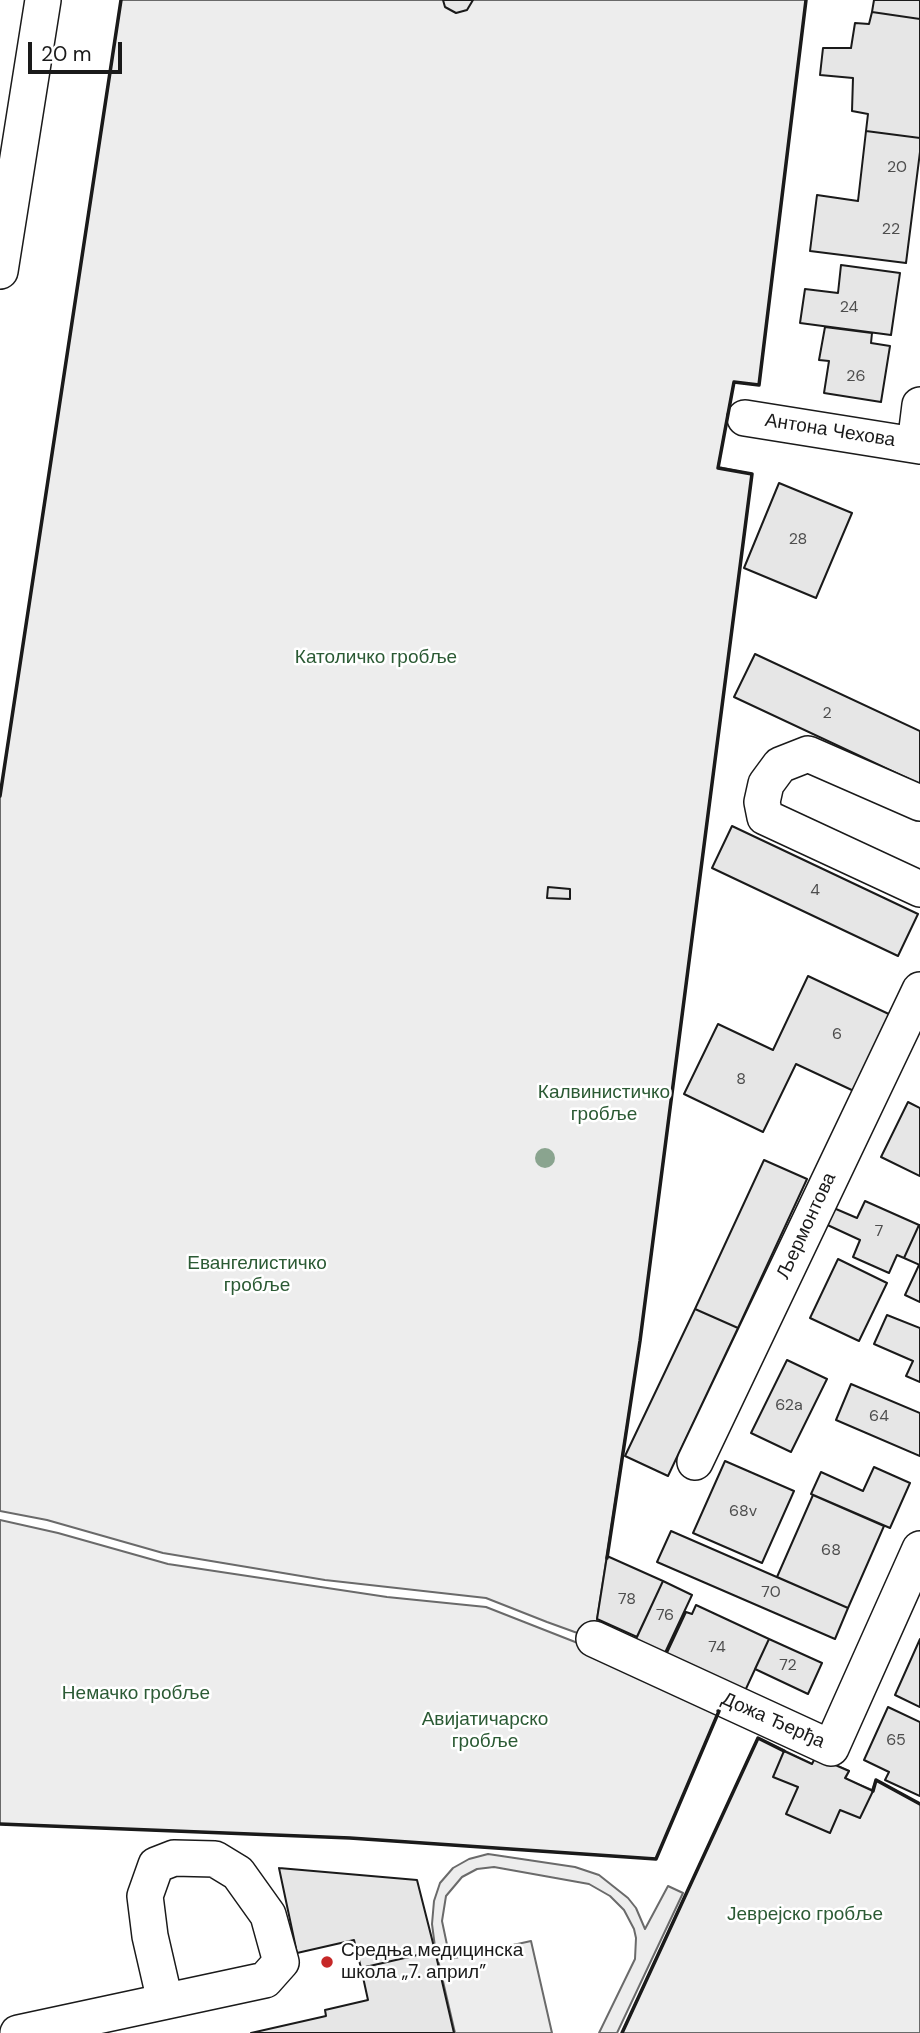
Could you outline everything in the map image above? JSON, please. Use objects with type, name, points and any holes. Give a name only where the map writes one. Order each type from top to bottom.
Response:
[{"type":"street","points":[[0,271],[43,0]]},
{"type":"street","name":"Антона Чехова","points":[[745,418],[918,445],[920,405]]},
{"type":"street","points":[[920,803],[808,754],[780,765],[766,784],[762,802],[765,817],[920,889]]},
{"type":"street","name":"Љермонтова","points":[[695,1462],[920,990]]},
{"type":"street","name":"Дожа Ђерђа","points":[[594,1639],[831,1748],[920,1549]]},
{"type":"street","points":[[18,2033],[265,1980],[281,1962],[268,1915],[238,1873],[215,1859],[174,1858],[156,1865],[145,1896],[150,1936],[165,2001]]},
{"type":"green space","name":"Католичко гробље","points":[[121,0],[806,0],[759,385],[734,382],[718,467],[752,474],[640,1341],[594,1639],[486,1598],[325,1580],[163,1553],[47,1520],[0,1511],[0,796]]},
{"type":"green space","points":[[0,1520],[58,1533],[168,1564],[387,1597],[486,1607],[593,1649],[719,1711],[656,1859],[350,1838],[0,1824]]},
{"type":"green space","name":"Јеврејско гробље","points":[[758,1738],[812,1764],[833,1764],[849,1771],[845,1779],[872,1790],[876,1780],[920,1804],[920,2033],[622,2033]]},
{"type":"green space","points":[[488,1854],[575,1867],[599,1875],[628,1898],[636,1908],[645,1929],[668,1886],[683,1893],[617,2033],[599,2033],[635,1959],[634,1929],[624,1910],[610,1896],[589,1884],[494,1867],[477,1869],[462,1877],[446,1896],[442,1921],[450,1959],[531,1941],[552,2033],[455,2033],[435,1947],[432,1924],[434,1901],[440,1883],[453,1868],[469,1859]]},
{"type":"building","points":[[443,0],[473,0],[467,10],[456,13],[445,7]]},
{"type":"building","points":[[874,0],[920,0],[920,19],[872,12]]},
{"type":"building","points":[[872,12],[920,19],[920,138],[866,131],[868,114],[852,111],[853,78],[820,75],[823,48],[851,48],[855,23],[869,24]]},
{"type":"building","points":[[866,131],[920,138],[906,263],[810,251],[817,195],[858,201]]},
{"type":"building","points":[[841,265],[900,273],[891,335],[800,323],[805,289],[838,293]]},
{"type":"building","points":[[825,327],[872,333],[871,343],[890,346],[881,402],[824,393],[829,361],[819,360]]},
{"type":"building","points":[[779,483],[852,513],[816,598],[744,568]]},
{"type":"building","points":[[755,654],[920,731],[920,784],[734,697]]},
{"type":"building","points":[[732,826],[918,914],[898,956],[712,868]]},
{"type":"building","points":[[548,887],[570,889],[570,899],[547,898]]},
{"type":"building","points":[[808,976],[893,1016],[856,1092],[796,1064],[763,1132],[684,1094],[718,1024],[773,1050]]},
{"type":"building","points":[[908,1102],[920,1108],[920,1176],[881,1157]]},
{"type":"building","points":[[764,1160],[807,1179],[738,1328],[695,1309]]},
{"type":"building","points":[[865,1201],[919,1225],[904,1258],[897,1255],[889,1273],[853,1257],[860,1240],[821,1222],[829,1206],[857,1218]]},
{"type":"building","points":[[920,1225],[920,1265],[904,1258]]},
{"type":"building","points":[[838,1259],[887,1283],[859,1341],[810,1318]]},
{"type":"building","points":[[920,1265],[920,1302],[905,1295]]},
{"type":"building","points":[[695,1309],[738,1328],[668,1476],[625,1456]]},
{"type":"building","points":[[887,1315],[920,1328],[920,1382],[906,1376],[913,1361],[874,1344]]},
{"type":"building","points":[[787,1360],[827,1379],[791,1452],[751,1433]]},
{"type":"building","points":[[851,1384],[920,1413],[920,1456],[836,1420]]},
{"type":"building","points":[[725,1461],[794,1491],[762,1563],[693,1533]]},
{"type":"building","points":[[874,1467],[910,1483],[890,1528],[811,1494],[821,1472],[863,1491]]},
{"type":"building","points":[[813,1495],[884,1526],[848,1608],[777,1577]]},
{"type":"building","points":[[671,1531],[848,1608],[835,1639],[657,1562]]},
{"type":"building","points":[[607,1556],[663,1581],[637,1637],[597,1619]]},
{"type":"building","points":[[663,1581],[692,1595],[663,1657],[634,1643]]},
{"type":"building","points":[[696,1605],[769,1639],[744,1693],[665,1657],[686,1612],[692,1614]]},
{"type":"building","points":[[769,1639],[822,1663],[808,1694],[755,1669]]},
{"type":"building","points":[[920,1639],[920,1707],[895,1695]]},
{"type":"building","points":[[888,1707],[920,1722],[920,1796],[885,1780],[889,1772],[864,1760]]},
{"type":"building","points":[[784,1751],[812,1764],[816,1756],[849,1771],[845,1778],[873,1791],[860,1818],[840,1810],[830,1833],[786,1814],[798,1787],[773,1777]]},
{"type":"building","points":[[279,1868],[417,1880],[435,1951],[361,1968],[354,1940],[297,1953]]},
{"type":"building","points":[[435,1951],[454,2033],[251,2033],[326,2016],[325,2010],[368,2000],[361,1968]]},
{"type":"wall","points":[[0,796],[121,0]]},
{"type":"wall","points":[[607,1558],[640,1341],[752,474],[718,468],[734,382],[759,385],[806,0]]},
{"type":"wall","points":[[0,1824],[350,1838],[656,1859],[718,1711]]},
{"type":"wall","points":[[622,2033],[758,1738],[784,1751]]},
{"type":"wall","points":[[873,1791],[876,1780],[920,1804]]},
{"type":"place","name":"Средња медицинска школа „7. април”","points":[[327,1962]]},
{"type":"park label","name":"Калвинистичко гробље","points":[[604,1104]]},
{"type":"park label","name":"Евангелистичко гробље","points":[[257,1275]]},
{"type":"park label","name":"Немачко гробље","points":[[136,1694]]},
{"type":"park label","name":"Авијатичарско гробље","points":[[485,1731]]}]
